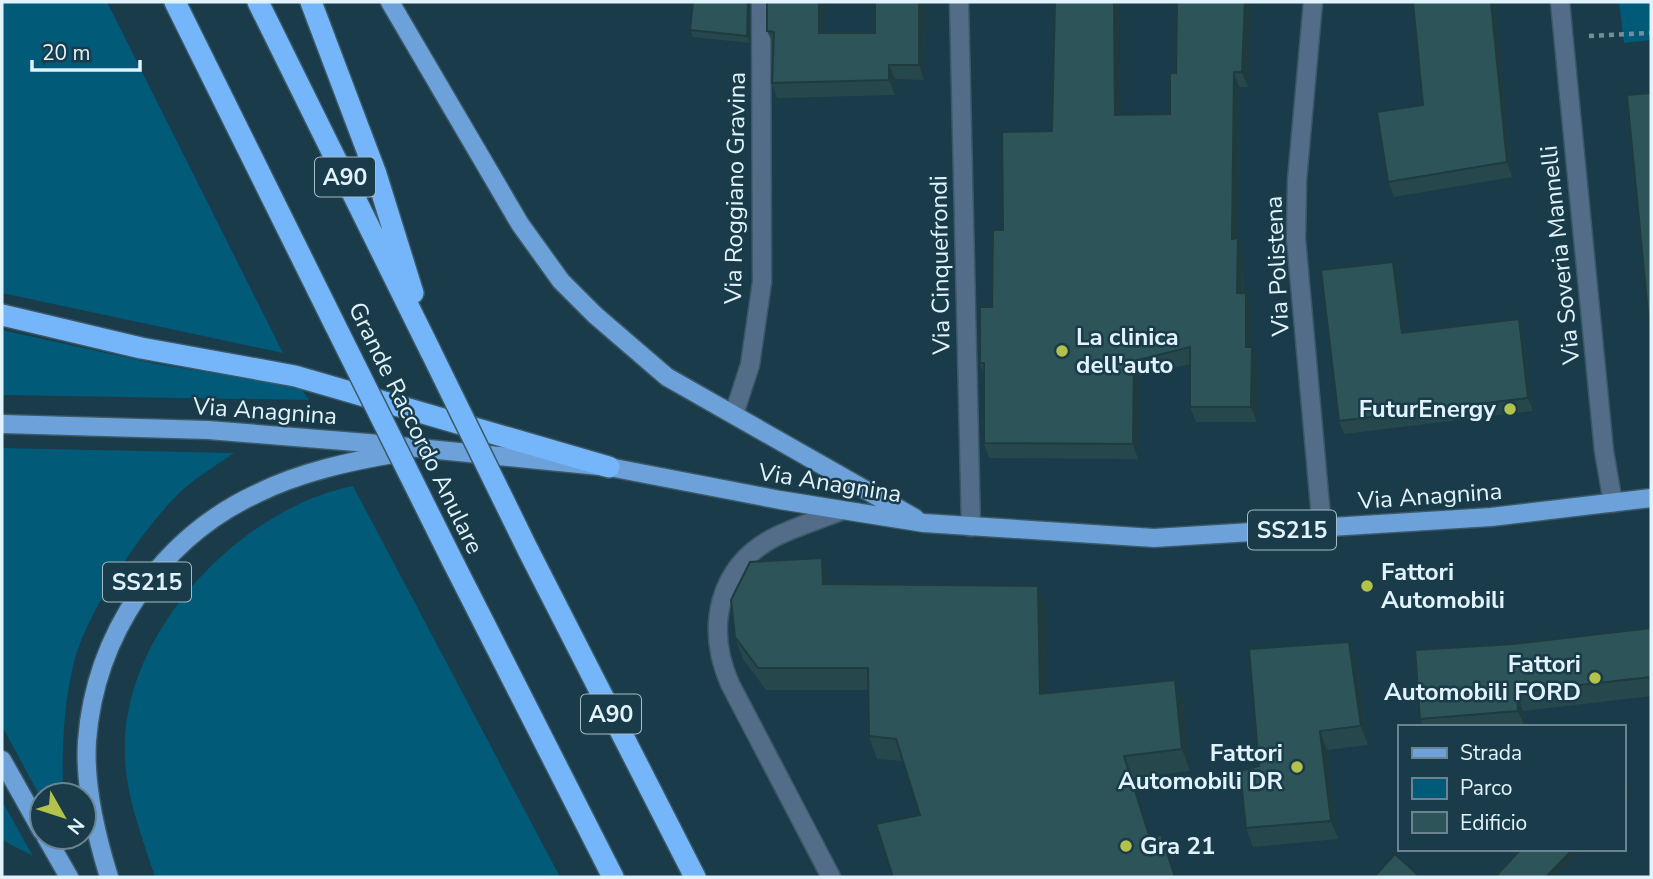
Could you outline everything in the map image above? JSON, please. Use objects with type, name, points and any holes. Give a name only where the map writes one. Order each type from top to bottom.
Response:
[{"type":"highway","name":"Grande Raccordo Anulare","points":[[175,2],[613,877]]},
{"type":"highway","name":"Grande Raccordo Anulare","points":[[258,2],[528,550],[695,877]]},
{"type":"highway","points":[[311,2],[376,174],[431,352]]},
{"type":"highway","points":[[2,315],[129,346],[296,376],[609,467]]},
{"type":"main road","points":[[390,2],[503,198],[561,281],[615,334],[667,377],[924,523]]},
{"type":"main road","name":"Via Anagnina","points":[[2,424],[263,434],[609,467],[924,523],[1154,538],[1491,517],[1651,498]]},
{"type":"main road","name":"SS215","points":[[110,877],[99,846],[90,790],[89,724],[106,655],[130,606],[144,585],[175,550],[195,533],[256,494],[354,461],[420,450]]},
{"type":"main road","points":[[2,761],[28,806]]},
{"type":"main road","points":[[54,851],[69,877]]},
{"type":"street","name":"Via Roggiano Gravina","points":[[734,414],[750,365],[762,282],[761,2]]},
{"type":"street","name":"Via Cinquefrondi","points":[[959,2],[971,527]]},
{"type":"street","name":"Via Polistena","points":[[1313,2],[1297,180],[1296,239],[1322,528]]},
{"type":"street","name":"Via Soveria Mannelli","points":[[1560,2],[1604,451],[1613,503]]},
{"type":"street","points":[[831,877],[730,684],[719,654],[716,630],[726,589],[753,553],[777,536],[843,510]]},
{"type":"path","points":[[1563,37],[1651,33]]},
{"type":"green space","points":[[2,2],[107,2],[283,353],[2,293]]},
{"type":"green space","points":[[1619,2],[1651,2],[1651,40],[1624,43]]},
{"type":"green space","points":[[2,330],[156,364],[300,387],[309,400],[2,395]]},
{"type":"green space","points":[[2,448],[234,453],[191,483],[163,510],[132,550],[91,620],[70,679],[64,728],[63,781],[32,781],[2,726]]},
{"type":"green space","points":[[353,486],[560,877],[155,877],[134,811],[125,760],[131,700],[146,657],[169,617],[198,579],[233,546],[271,519],[311,499]]},
{"type":"green space","points":[[2,801],[33,856],[2,840]]},
{"type":"building","points":[[693,2],[748,2],[747,36],[690,30]]},
{"type":"building","points":[[767,2],[819,2],[819,33],[875,33],[875,2],[919,2],[919,65],[889,65],[889,80],[772,83],[774,32],[767,31]]},
{"type":"building","points":[[1055,2],[1114,2],[1115,115],[1170,114],[1170,73],[1176,73],[1177,2],[1245,2],[1242,72],[1234,72],[1232,239],[1238,238],[1237,293],[1246,293],[1246,347],[1252,347],[1251,407],[1190,407],[1190,347],[1134,361],[1133,444],[984,443],[984,363],[980,363],[980,307],[992,307],[993,230],[1003,230],[1002,132],[1052,131]]},
{"type":"building","points":[[1413,2],[1491,2],[1507,162],[1388,182],[1377,112],[1423,105]]},
{"type":"building","points":[[1651,93],[1651,325],[1627,95]]},
{"type":"building","points":[[1393,262],[1402,333],[1519,319],[1528,398],[1339,421],[1321,270]]},
{"type":"building","points":[[822,558],[823,584],[1038,586],[1040,694],[1175,680],[1182,749],[1124,756],[1150,838],[1161,835],[1175,877],[893,877],[876,824],[920,815],[896,739],[869,736],[868,668],[758,668],[735,637],[731,600],[750,562]]},
{"type":"building","points":[[1651,628],[1651,677],[1517,692],[1518,711],[1420,719],[1415,650],[1513,644]]},
{"type":"building","name":"Fattori Automobili DR","points":[[1349,642],[1361,726],[1320,731],[1331,821],[1246,828],[1240,771],[1259,766],[1249,649]]},
{"type":"building","points":[[1519,851],[1571,851],[1546,877],[1495,877]]},
{"type":"building","points":[[1395,854],[1420,877],[1374,877]]},
{"type":"place","name":"La clinica dell'auto","points":[[1062,351]]},
{"type":"place","name":"FuturEnergy","points":[[1510,409]]},
{"type":"place","name":"Fattori Automobili","points":[[1367,586]]},
{"type":"place","name":"Fattori Automobili FORD","points":[[1595,678]]},
{"type":"place","name":"Fattori Automobili DR","points":[[1297,767]]},
{"type":"place","name":"Gra 21","points":[[1126,846]]}]
